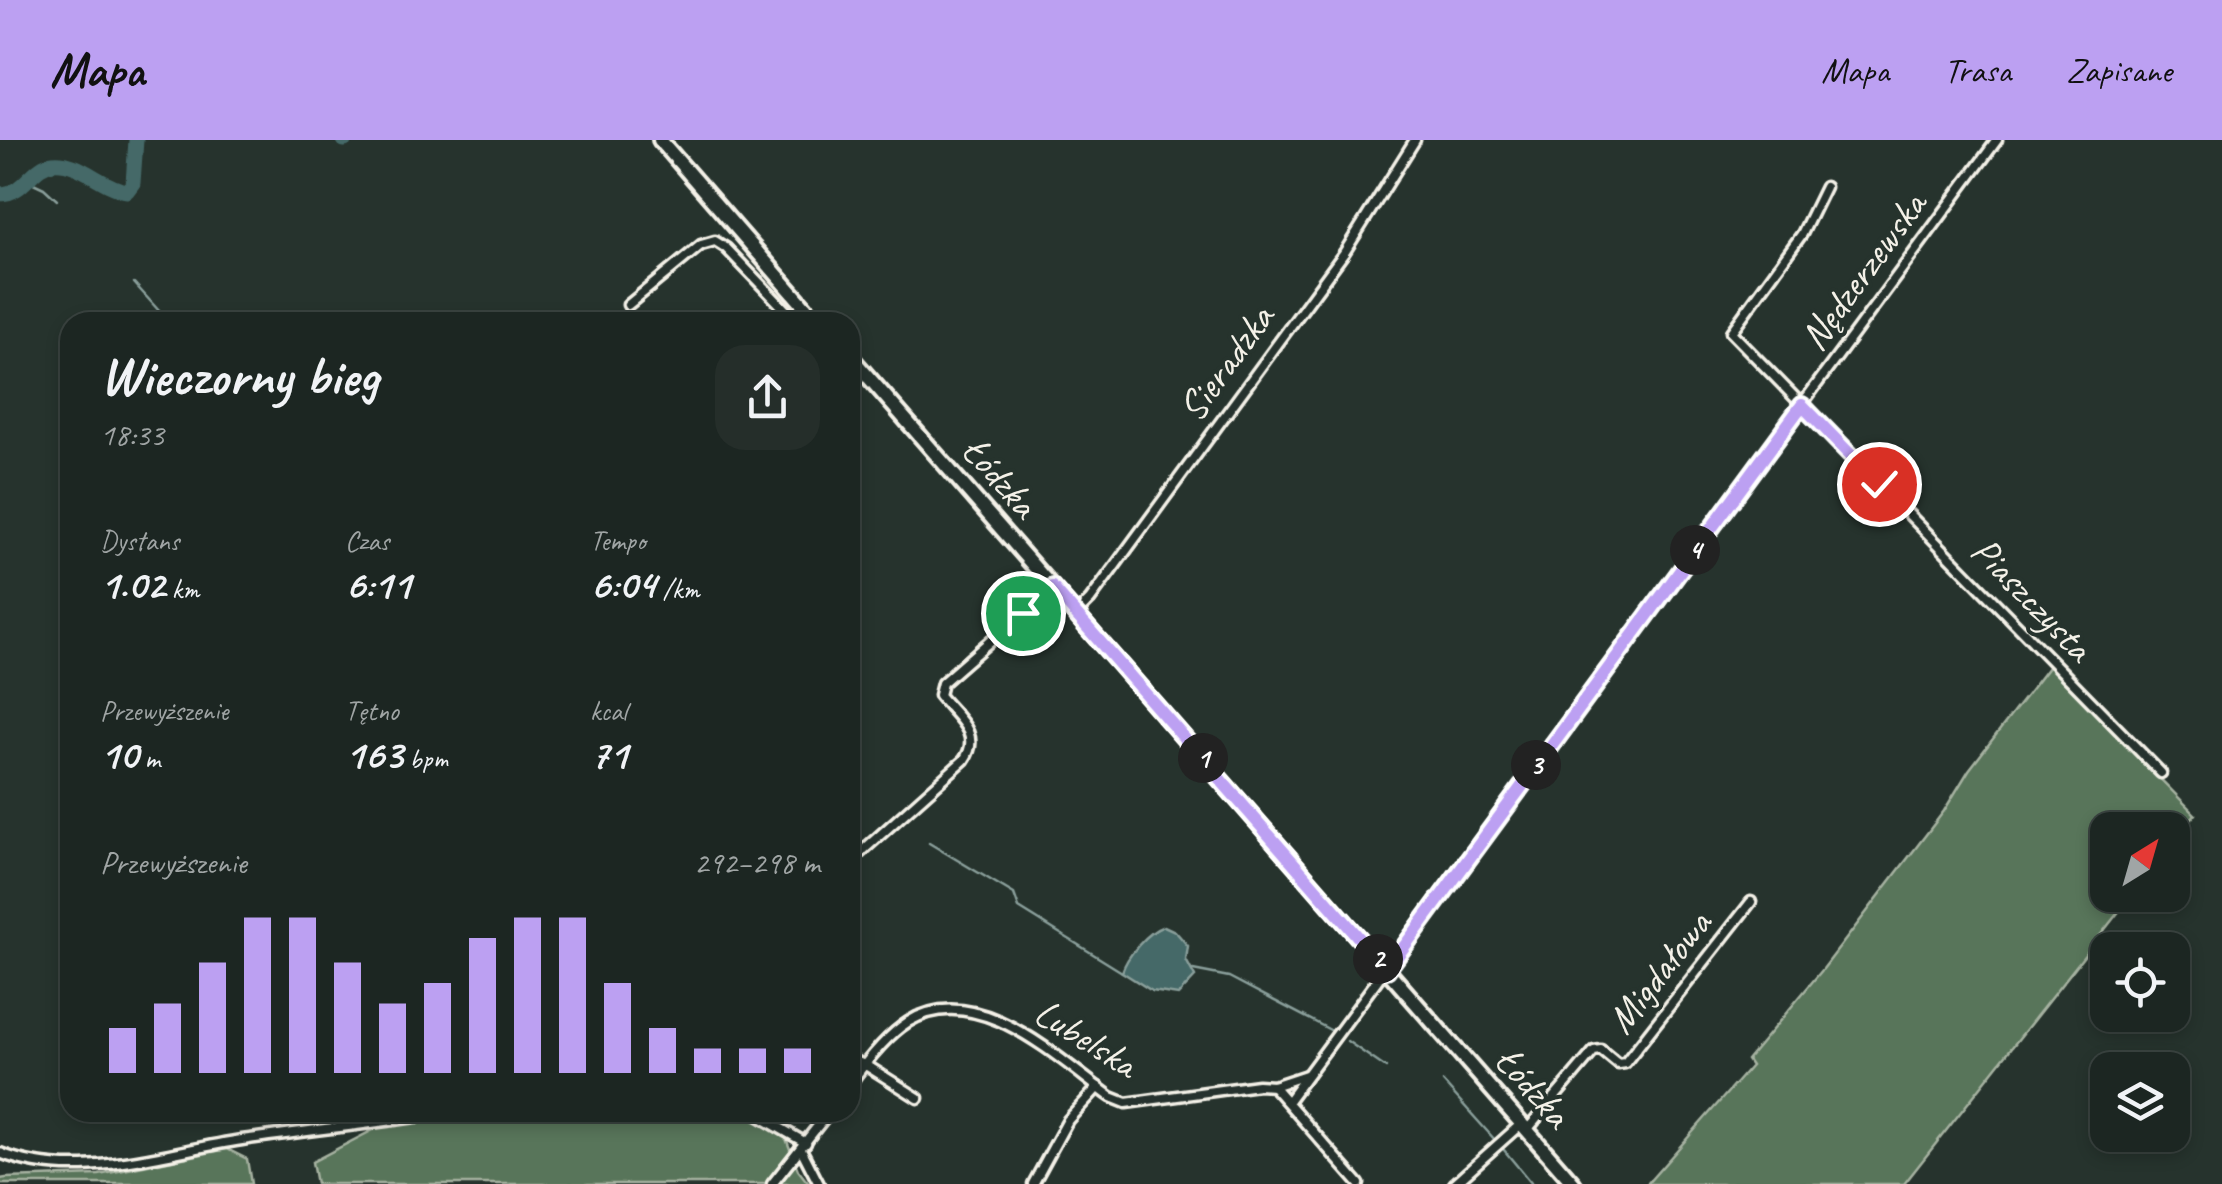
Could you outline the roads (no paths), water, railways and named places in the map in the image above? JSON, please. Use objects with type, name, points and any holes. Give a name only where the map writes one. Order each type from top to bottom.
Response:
[{"type":"main road","points":[[660,140],[809,312]]},
{"type":"main road","name":"Łódzka","points":[[860,375],[1076,614],[1574,1184]]},
{"type":"street","name":"Sieradzka","points":[[1076,614],[1344,253],[1415,140]]},
{"type":"street","name":"Nędzerzewska","points":[[1387,970],[1997,140]]},
{"type":"street","name":"Piaszczysta","points":[[1825,187],[1802,234],[1731,332],[2161,773]]},
{"type":"street","points":[[628,304],[701,245],[715,241],[787,312]]},
{"type":"street","points":[[860,853],[968,755],[972,746],[968,728],[941,698],[940,687],[1052,587]]},
{"type":"street","name":"Migdałowa","points":[[1524,1127],[1594,1051],[1601,1050],[1618,1064],[1625,1063],[1752,902]]},
{"type":"street","points":[[1288,1101],[1387,970]]},
{"type":"street","name":"Lubelska","points":[[860,1070],[908,1022],[940,1010],[965,1010],[1008,1024],[1098,1088],[1126,1103],[1273,1086],[1310,1073]]},
{"type":"street","points":[[860,1063],[918,1098]]},
{"type":"street","points":[[1273,1086],[1360,1184]]},
{"type":"street","points":[[1032,1184],[1068,1120],[1098,1088]]},
{"type":"street","points":[[346,1127],[347,1122]]},
{"type":"street","points":[[0,1153],[31,1165],[99,1167],[229,1142],[375,1122]]},
{"type":"street","points":[[767,1122],[803,1146],[819,1184]]},
{"type":"street","points":[[772,1184],[821,1122]]},
{"type":"street","points":[[1454,1184],[1524,1127]]},
{"type":"water","points":[[1164,926],[1175,931],[1188,946],[1186,960],[1195,977],[1178,995],[1152,991],[1122,972],[1138,945]]},
{"type":"waterway","points":[[0,194],[16,190],[39,169],[53,163],[72,166],[127,191],[133,183],[136,140]]},
{"type":"waterway","points":[[29,181],[57,200]]},
{"type":"waterway","points":[[134,283],[160,312]]},
{"type":"waterway","points":[[929,843],[1014,894],[1019,908],[1122,972]]},
{"type":"waterway","points":[[1193,970],[1229,977],[1334,1032]]},
{"type":"waterway","points":[[1347,1041],[1386,1068]]},
{"type":"waterway","points":[[1443,1082],[1495,1140]]},
{"type":"waterway","points":[[1504,1150],[1532,1184]]}]
